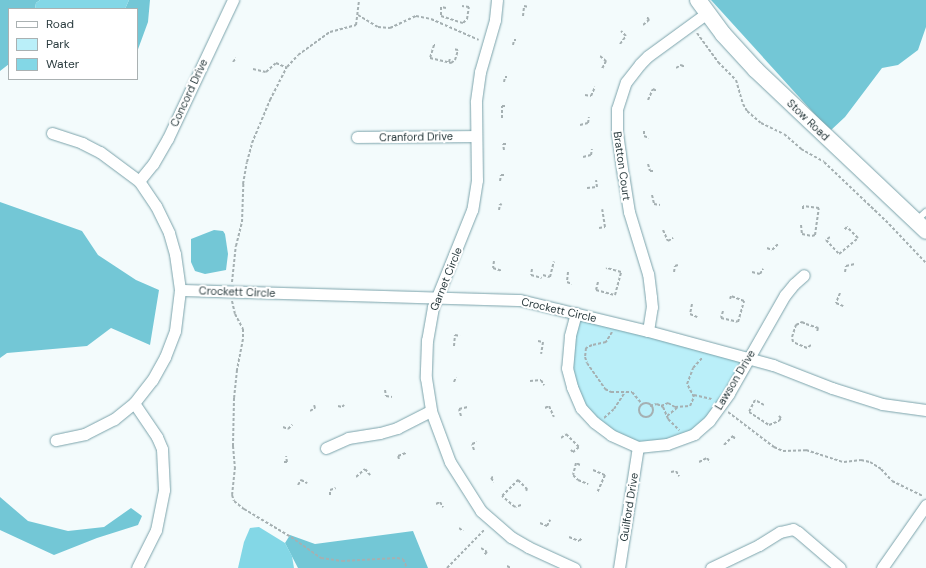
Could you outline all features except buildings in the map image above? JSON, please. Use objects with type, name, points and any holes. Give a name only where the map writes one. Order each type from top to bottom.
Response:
[{"type":"street","name":"Concord Drive","points":[[139,181],[153,164],[168,138],[232,0]]},
{"type":"street","name":"Garnet Circle","points":[[498,0],[495,20],[480,72],[476,102],[477,180],[472,210],[459,247],[436,297],[427,340],[426,378],[431,411],[450,462],[464,487],[481,511],[492,522],[528,547],[574,568]]},
{"type":"street","name":"Stow Road","points":[[698,0],[707,13],[756,70],[923,222]]},
{"type":"street","name":"Bratton Court","points":[[648,331],[652,307],[648,274],[629,212],[616,132],[617,109],[626,82],[640,64],[707,13]]},
{"type":"street","points":[[52,134],[68,137],[100,152],[139,181],[156,206],[169,233],[175,254],[180,290],[175,331],[165,357],[152,380],[134,404],[114,419],[85,434],[56,440]]},
{"type":"street","name":"Cranford Drive","points":[[357,137],[476,136]]},
{"type":"street","name":"Lawson Drive","points":[[576,313],[570,336],[567,368],[572,387],[580,405],[594,422],[611,435],[638,447],[667,444],[694,434],[709,421],[717,404],[748,358],[785,295],[794,284],[804,276]]},
{"type":"street","name":"Crockett Circle","points":[[180,290],[232,293],[520,300],[648,331],[773,365],[832,388],[882,404],[926,410]]},
{"type":"street","points":[[134,404],[157,437],[162,449],[164,490],[156,530],[137,568]]},
{"type":"street","points":[[326,448],[348,438],[396,429],[431,411]]},
{"type":"street","name":"Guilford Drive","points":[[619,568],[638,447]]},
{"type":"street","points":[[882,568],[926,505]]},
{"type":"street","points":[[711,568],[759,545],[780,532],[793,529],[840,568]]},
{"type":"path","points":[[359,0],[356,25],[330,32],[298,55],[287,68],[270,100],[252,143],[247,162],[243,184],[242,222],[236,246],[232,293],[235,314],[243,330],[234,398],[233,446],[235,467],[232,495],[234,501],[244,509],[291,537],[321,558],[342,561],[397,558],[403,559],[407,568]]},
{"type":"path","points":[[446,8],[441,7],[441,16],[463,23],[467,19],[469,7],[462,6]]},
{"type":"path","points":[[523,16],[524,6],[529,6]]},
{"type":"path","points":[[358,15],[378,26],[390,28],[416,16],[430,19],[459,33],[488,43]]},
{"type":"path","points":[[643,25],[649,20],[647,17]]},
{"type":"path","points":[[620,44],[626,36],[621,31]]},
{"type":"path","points":[[698,33],[718,62],[736,80],[742,104],[747,111],[758,120],[784,134],[801,149],[824,162],[926,263]]},
{"type":"path","points":[[513,45],[514,40],[516,40]]},
{"type":"path","points":[[435,45],[430,58],[449,62],[453,62],[457,55],[458,50],[453,48]]},
{"type":"path","points":[[600,56],[606,61],[602,69]]},
{"type":"path","points":[[232,62],[236,58]]},
{"type":"path","points":[[449,62],[450,58]]},
{"type":"path","points":[[253,69],[266,72],[276,63],[287,68]]},
{"type":"path","points":[[676,68],[681,65],[685,67]]},
{"type":"path","points":[[504,82],[505,77],[507,77]]},
{"type":"path","points":[[585,95],[591,96],[595,87]]},
{"type":"path","points":[[648,100],[653,89],[657,91]]},
{"type":"path","points":[[502,118],[502,106],[507,106]]},
{"type":"path","points":[[580,124],[588,124],[589,117]]},
{"type":"path","points":[[644,130],[644,136],[649,138]]},
{"type":"path","points":[[504,150],[504,144],[507,144]]},
{"type":"path","points":[[583,157],[592,155],[592,149]]},
{"type":"path","points":[[648,164],[650,171],[655,171]]},
{"type":"path","points":[[500,181],[501,175],[506,175]]},
{"type":"path","points":[[587,188],[597,187],[596,180]]},
{"type":"path","points":[[652,195],[654,204],[660,205]]},
{"type":"path","points":[[498,210],[500,204],[502,205]]},
{"type":"path","points":[[802,225],[802,234],[812,236],[815,235],[819,208],[803,206],[803,210]]},
{"type":"path","points":[[599,228],[605,227],[602,209]]},
{"type":"path","points":[[830,237],[826,240],[839,254],[858,238],[847,226],[844,230]]},
{"type":"path","points":[[663,230],[668,241],[673,238]]},
{"type":"path","points":[[767,248],[772,250],[779,242]]},
{"type":"path","points":[[494,261],[493,268],[502,271]]},
{"type":"path","points":[[532,269],[531,275],[550,277],[554,261]]},
{"type":"path","points":[[846,272],[846,266],[855,264]]},
{"type":"path","points":[[674,272],[675,266],[678,265]]},
{"type":"path","points":[[598,282],[596,290],[615,295],[621,272],[606,269]]},
{"type":"path","points":[[752,272],[760,274],[763,269]]},
{"type":"path","points":[[568,272],[567,282],[572,284]]},
{"type":"path","points":[[840,293],[836,303],[843,306]]},
{"type":"path","points":[[722,311],[721,318],[738,322],[744,301],[731,296],[730,299]]},
{"type":"path","points":[[692,304],[690,314],[697,317]]},
{"type":"path","points":[[811,345],[807,348],[793,342],[792,337],[796,325],[802,322],[818,328],[816,332]]},
{"type":"path","points":[[612,332],[609,339],[602,344],[589,346],[585,351],[589,368],[605,389],[611,392],[625,392],[634,394],[642,404],[650,406],[657,404],[661,406],[668,403],[677,408]]},
{"type":"path","points":[[454,346],[455,335],[460,336]]},
{"type":"path","points":[[538,341],[543,342],[541,354]]},
{"type":"path","points":[[578,352],[585,354]]},
{"type":"path","points":[[702,357],[693,368],[687,384],[694,395],[717,404],[774,447],[783,451],[806,450],[844,462],[861,460],[870,462],[881,469],[892,481],[909,488],[926,498]]},
{"type":"path","points":[[454,382],[456,377]]},
{"type":"path","points":[[530,380],[541,380],[544,385]]},
{"type":"path","points":[[385,390],[386,396],[392,397]]},
{"type":"path","points":[[603,418],[614,409],[625,392]]},
{"type":"path","points":[[667,416],[677,408],[690,406],[693,403],[694,395]]},
{"type":"path","points":[[764,405],[755,400],[749,412],[769,425],[779,421],[781,418],[779,416]]},
{"type":"path","points":[[642,404],[639,410],[643,417],[648,417],[651,414],[650,406]]},
{"type":"path","points":[[310,411],[315,408],[314,405]]},
{"type":"path","points":[[338,406],[342,407],[344,405]]},
{"type":"path","points":[[545,408],[549,406],[554,417]]},
{"type":"path","points":[[661,406],[679,430]]},
{"type":"path","points":[[461,416],[459,409],[468,407]]},
{"type":"path","points":[[283,427],[288,429],[292,425]]},
{"type":"path","points":[[562,438],[566,434],[579,447],[573,452],[571,450]]},
{"type":"path","points":[[724,445],[732,436],[735,439]]},
{"type":"path","points":[[474,450],[472,444],[477,442]]},
{"type":"path","points":[[399,458],[398,456],[406,453]]},
{"type":"path","points":[[284,462],[287,462],[286,456]]},
{"type":"path","points":[[699,462],[707,458],[710,462]]},
{"type":"path","points":[[580,465],[576,463],[573,475],[578,480],[588,484]]},
{"type":"path","points":[[356,477],[365,469],[370,475]]},
{"type":"path","points":[[593,470],[605,475],[597,493]]},
{"type":"path","points":[[671,472],[676,472],[679,476]]},
{"type":"path","points":[[493,477],[491,478],[494,482]]},
{"type":"path","points":[[298,485],[301,480],[307,483]]},
{"type":"path","points":[[521,505],[515,507],[502,496],[518,480],[528,489],[526,491]]},
{"type":"path","points":[[330,495],[330,490],[336,488]]},
{"type":"path","points":[[436,504],[440,502],[443,507]]},
{"type":"path","points":[[540,523],[547,526],[550,520]]},
{"type":"path","points":[[447,568],[492,522]]},
{"type":"path","points":[[459,528],[464,531]]},
{"type":"path","points":[[569,537],[579,541],[582,538]]},
{"type":"path","points":[[481,548],[487,552],[484,556]]},
{"type":"path","points":[[507,566],[511,568]]},
{"type":"green space","points":[[576,313],[748,358],[694,434],[638,447],[611,435],[581,408],[567,358]]},
{"type":"shaded area","points":[[0,0],[40,0],[36,3],[35,8],[8,8],[8,65],[0,71]]},
{"type":"shaded area","points":[[129,0],[150,0],[148,22],[138,49],[138,8],[125,8]]},
{"type":"shaded area","points":[[711,0],[926,0],[926,27],[918,50],[898,65],[882,68],[845,117],[830,131]]},
{"type":"shaded area","points":[[0,202],[82,231],[98,255],[136,280],[159,290],[150,345],[111,328],[87,346],[7,353],[0,358]]},
{"type":"shaded area","points":[[214,230],[223,231],[225,234],[228,254],[226,270],[205,274],[195,271],[191,262],[191,239]]},
{"type":"shaded area","points":[[0,497],[28,521],[68,531],[104,527],[131,508],[142,516],[138,525],[97,538],[54,555],[0,530]]},
{"type":"shaded area","points":[[413,531],[428,568],[298,568],[285,543],[290,535],[315,544]]},
{"type":"water","points":[[40,0],[129,0],[125,8],[35,8],[36,3]]},
{"type":"water","points":[[259,527],[285,543],[292,556],[294,568],[238,568],[244,542],[250,528]]}]
